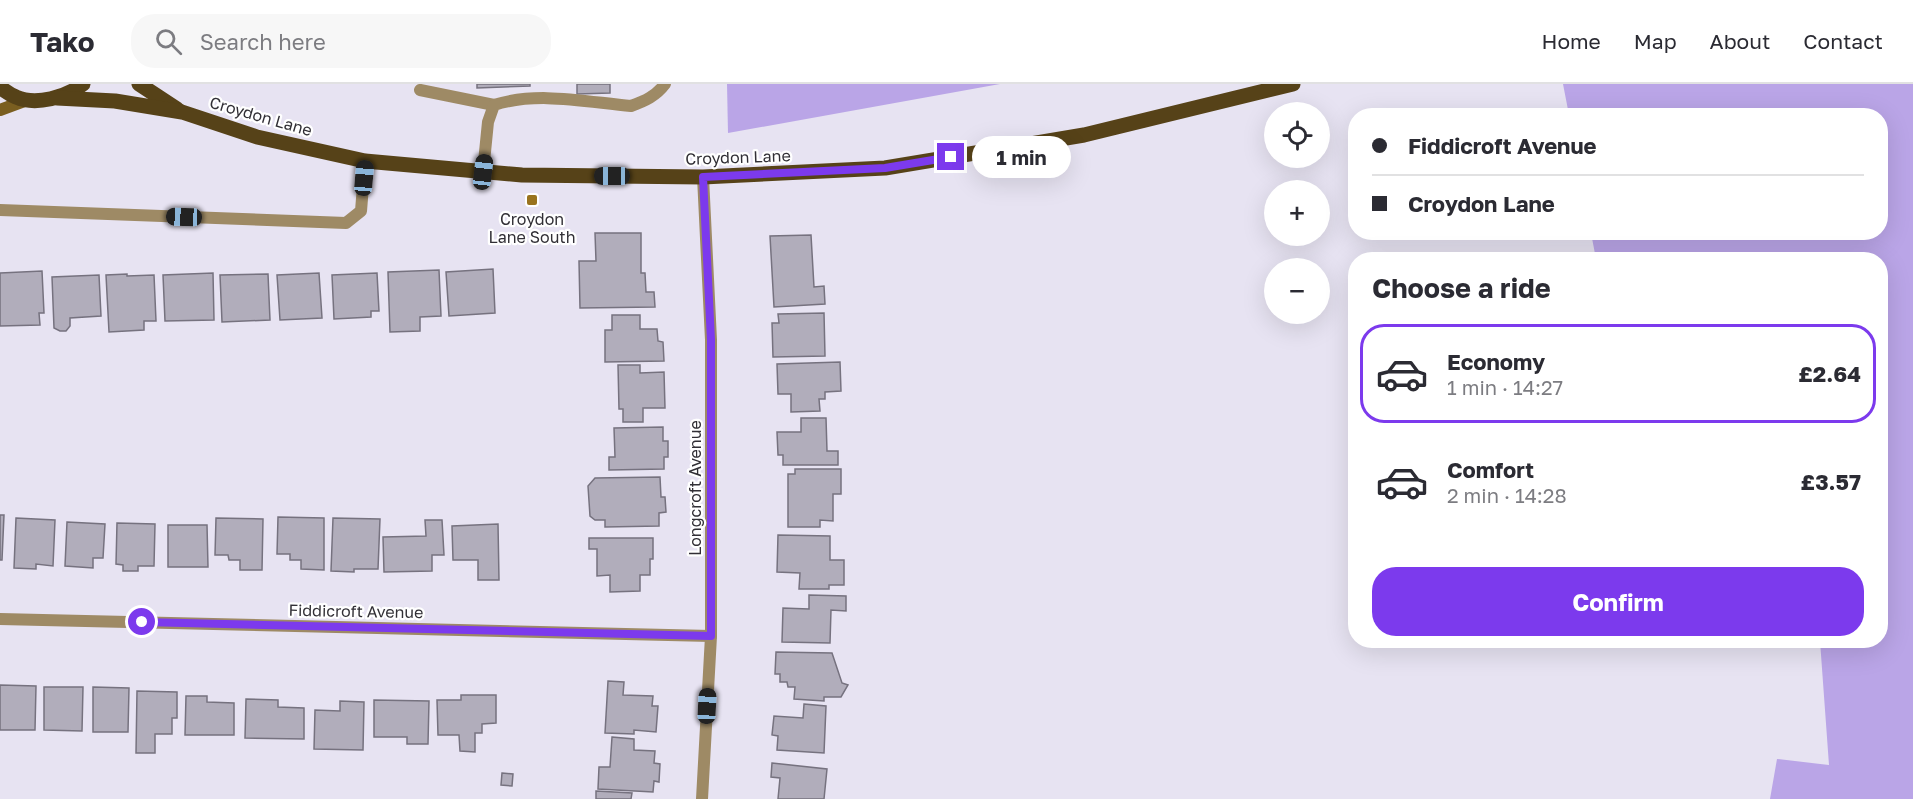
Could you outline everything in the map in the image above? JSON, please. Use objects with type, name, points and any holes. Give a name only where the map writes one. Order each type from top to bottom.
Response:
[{"type":"main road","points":[[57,98],[74,91],[83,84]]},
{"type":"main road","name":"Croydon Lane","points":[[139,84],[182,112]]},
{"type":"main road","name":"Croydon Lane","points":[[27,100],[57,98],[115,101],[182,112],[257,137],[365,161],[522,175],[703,177],[885,168],[1084,135],[1293,84]]},
{"type":"main road","points":[[0,87],[17,98],[27,100]]},
{"type":"main road","points":[[0,110],[27,100]]},
{"type":"street","points":[[420,90],[494,105],[511,100],[534,98],[631,106],[659,92],[665,84]]},
{"type":"street","points":[[483,172],[488,122],[494,105]]},
{"type":"street","points":[[0,210],[346,223],[361,211],[365,161]]},
{"type":"street","name":"Longcroft Avenue","points":[[702,799],[711,636],[711,340],[703,177]]},
{"type":"street","name":"Fiddicroft Avenue","points":[[0,619],[711,636]]},
{"type":"shaded area","points":[[727,84],[1000,84],[728,133]]},
{"type":"shaded area","points":[[1563,84],[1913,84],[1913,799],[1770,799],[1777,759],[1829,765],[1821,648],[1888,648],[1888,252],[1595,252],[1592,240],[1888,240],[1888,108],[1568,108]]},
{"type":"building","points":[[477,84],[530,84],[530,86],[477,88]]},
{"type":"building","points":[[577,84],[610,84],[610,93],[577,94]]},
{"type":"building","points":[[595,233],[641,233],[641,273],[645,273],[646,292],[654,292],[655,307],[580,308],[579,261],[596,261]]},
{"type":"building","points":[[811,235],[814,287],[824,286],[825,304],[774,307],[770,236]]},
{"type":"building","points":[[493,269],[495,313],[449,316],[446,272]]},
{"type":"building","points":[[439,270],[441,316],[420,317],[420,331],[390,332],[388,272]]},
{"type":"building","points":[[42,271],[44,313],[39,313],[40,325],[0,326],[0,273]]},
{"type":"building","points":[[213,273],[214,320],[165,321],[163,275]]},
{"type":"building","points":[[319,273],[322,318],[280,320],[277,275]]},
{"type":"building","points":[[377,273],[379,311],[371,311],[371,317],[334,319],[332,275]]},
{"type":"building","points":[[127,274],[127,276],[154,275],[156,321],[144,321],[144,330],[109,332],[106,275]]},
{"type":"building","points":[[268,274],[270,320],[222,322],[220,275]]},
{"type":"building","points":[[99,275],[101,316],[70,318],[70,326],[66,331],[54,328],[52,277]]},
{"type":"building","points":[[824,313],[825,356],[773,357],[772,323],[779,323],[778,314]]},
{"type":"building","points":[[612,315],[640,315],[640,329],[657,329],[658,341],[663,342],[664,361],[605,362],[605,330],[612,330]]},
{"type":"building","points":[[840,362],[841,391],[825,392],[825,399],[819,399],[820,411],[791,412],[791,394],[778,394],[777,364]]},
{"type":"building","points":[[618,365],[640,365],[640,373],[664,372],[665,408],[643,408],[643,422],[623,422],[623,409],[619,409]]},
{"type":"building","points":[[801,418],[826,418],[827,451],[838,451],[838,465],[783,465],[783,455],[778,455],[777,432],[801,432]]},
{"type":"building","points":[[663,427],[663,441],[668,441],[668,457],[664,457],[664,469],[609,470],[609,457],[615,457],[614,428]]},
{"type":"building","points":[[795,469],[841,469],[841,494],[833,494],[833,521],[820,520],[820,527],[788,527],[788,474],[795,474]]},
{"type":"building","points":[[660,477],[661,497],[665,497],[666,512],[659,513],[659,526],[605,527],[605,520],[595,520],[590,516],[588,486],[595,478]]},
{"type":"building","points":[[0,515],[4,515],[2,560],[0,560]]},
{"type":"building","points":[[278,517],[324,518],[324,570],[301,569],[301,560],[290,560],[290,554],[277,554]]},
{"type":"building","points":[[16,518],[55,520],[53,566],[36,564],[36,569],[14,568]]},
{"type":"building","points":[[216,518],[263,519],[262,570],[240,570],[240,560],[229,560],[228,555],[215,555]]},
{"type":"building","points":[[333,518],[380,519],[378,569],[354,569],[354,572],[331,571]]},
{"type":"building","points":[[425,520],[442,520],[444,555],[432,555],[432,571],[384,572],[383,537],[426,536]]},
{"type":"building","points":[[67,522],[105,524],[103,558],[93,558],[93,568],[65,566]]},
{"type":"building","points":[[117,523],[155,524],[154,566],[138,566],[138,571],[123,571],[123,565],[116,564]]},
{"type":"building","points":[[498,524],[499,580],[478,580],[478,560],[453,560],[452,526]]},
{"type":"building","points":[[168,525],[207,525],[208,567],[168,567]]},
{"type":"building","points":[[778,535],[830,536],[830,560],[844,560],[844,585],[829,585],[829,589],[799,589],[800,573],[777,572]]},
{"type":"building","points":[[589,538],[653,538],[650,575],[640,575],[640,591],[610,592],[610,575],[597,576],[597,549],[589,549]]},
{"type":"building","points":[[809,595],[846,596],[846,611],[831,610],[830,643],[782,642],[783,608],[809,609]]},
{"type":"building","points":[[776,652],[832,653],[842,683],[848,685],[841,697],[824,697],[824,701],[794,699],[795,687],[788,687],[787,682],[780,682],[780,674],[775,674]]},
{"type":"building","points":[[608,681],[624,682],[623,695],[653,696],[652,706],[658,706],[656,732],[634,730],[634,734],[605,733]]},
{"type":"building","points":[[0,685],[36,686],[35,730],[0,730]]},
{"type":"building","points":[[44,687],[83,687],[82,731],[44,730]]},
{"type":"building","points":[[93,687],[129,688],[128,732],[93,732]]},
{"type":"building","points":[[137,691],[177,692],[177,718],[172,718],[172,734],[155,734],[155,753],[136,753]]},
{"type":"building","points":[[461,695],[496,695],[496,723],[482,724],[482,733],[475,733],[475,752],[460,751],[459,735],[438,735],[437,700],[461,700]]},
{"type":"building","points":[[186,696],[207,696],[207,702],[234,703],[234,735],[185,735]]},
{"type":"building","points":[[246,699],[278,700],[278,707],[304,708],[304,739],[245,738]]},
{"type":"building","points":[[374,700],[429,701],[428,744],[407,744],[407,737],[374,737]]},
{"type":"building","points":[[340,701],[364,702],[363,750],[314,749],[315,710],[340,711]]},
{"type":"building","points":[[804,704],[826,706],[824,753],[777,750],[778,736],[772,735],[774,716],[803,718]]},
{"type":"building","points":[[612,737],[634,739],[634,750],[655,751],[654,763],[660,764],[659,782],[654,781],[653,792],[598,789],[599,767],[610,767]]},
{"type":"building","points":[[772,763],[827,769],[824,799],[778,799],[780,778],[771,777]]},
{"type":"building","points":[[502,773],[513,774],[512,786],[501,785]]},
{"type":"building","points":[[596,791],[632,793],[631,799],[596,799]]},
{"type":"place","name":"Croydon Lane South","points":[[532,200]]},
{"type":"route","points":[[142,622],[711,636],[711,340],[703,177],[885,168],[951,157]]}]
